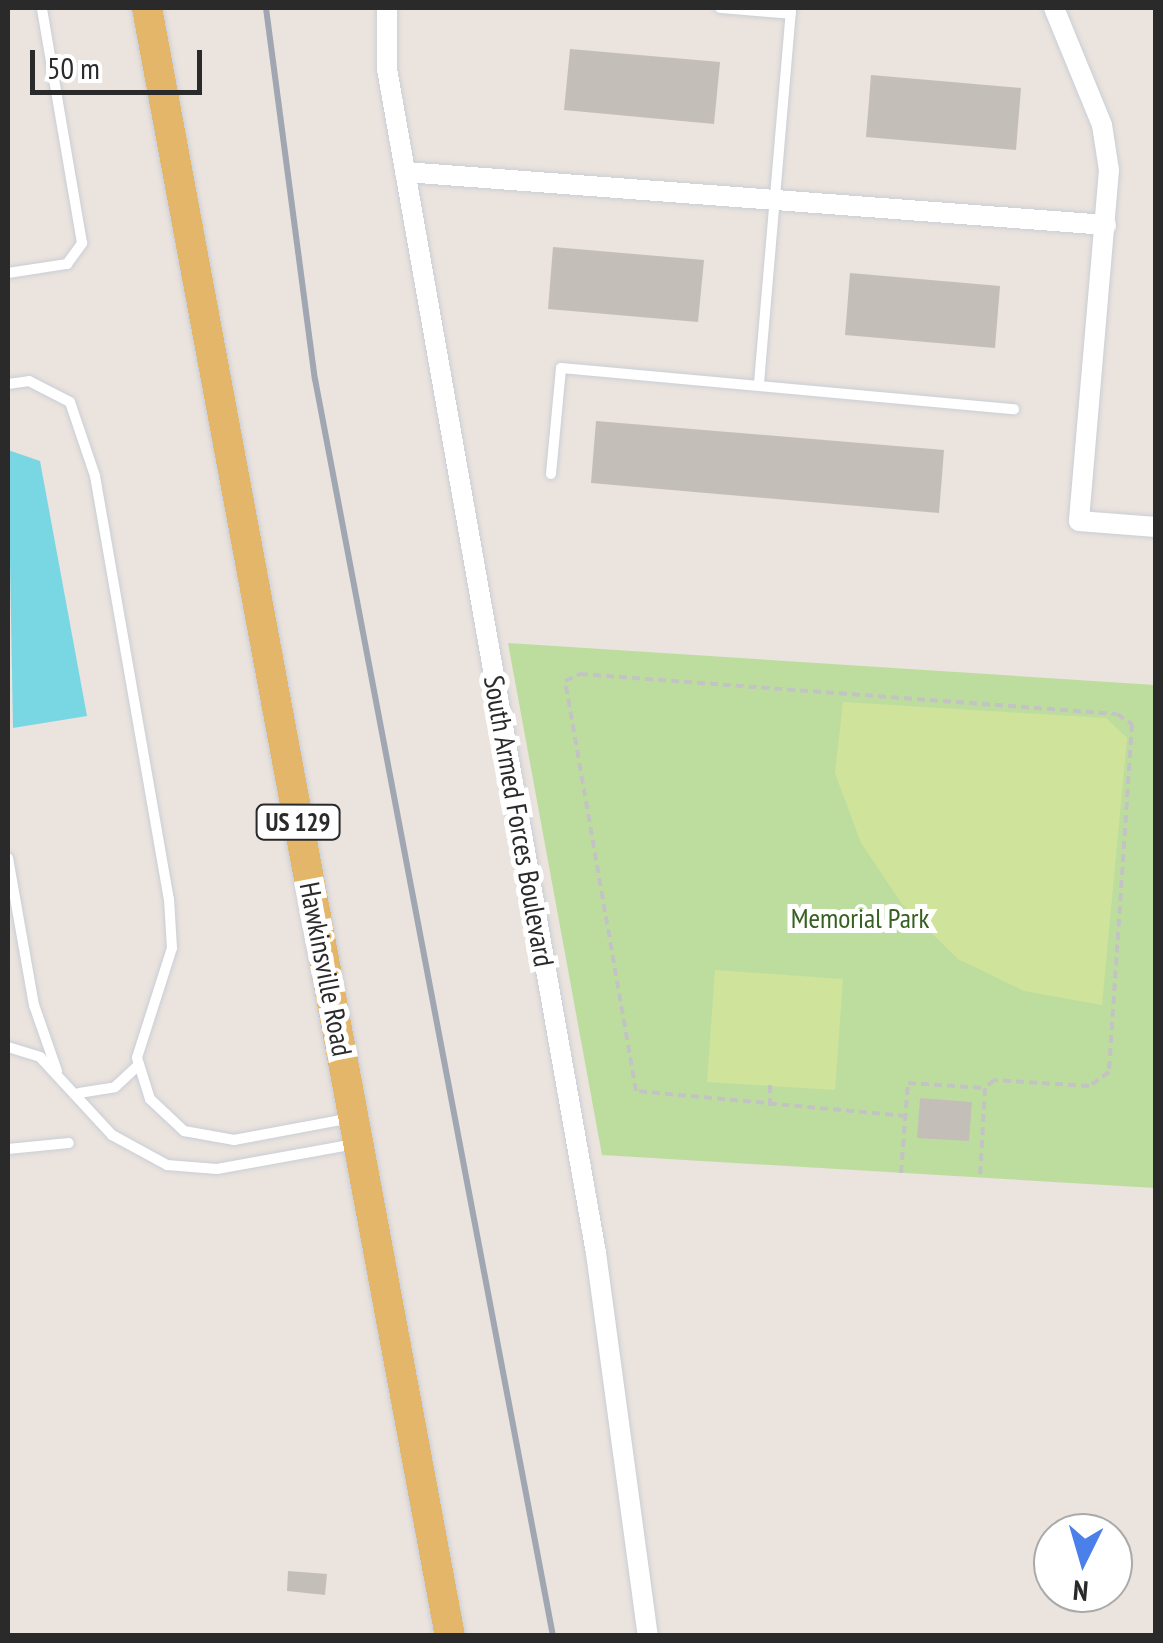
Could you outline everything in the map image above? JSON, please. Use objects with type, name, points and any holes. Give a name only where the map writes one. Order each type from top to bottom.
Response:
[{"type":"main road","name":"Hawkinsville Road","points":[[148,8],[450,1636]]},
{"type":"street","name":"South Armed Forces Boulevard","points":[[387,8],[405,172],[596,1253],[648,1636]]},
{"type":"street","points":[[1054,8],[1102,126],[1106,226],[1079,521],[1156,527]]},
{"type":"street","points":[[405,172],[775,195],[1106,226]]},
{"type":"lane","points":[[8,273],[67,264],[82,243],[42,8]]},
{"type":"lane","points":[[720,8],[791,11],[759,383]]},
{"type":"lane","points":[[552,474],[561,368],[1014,409]]},
{"type":"lane","points":[[8,384],[30,381],[70,402],[95,476],[170,916],[172,948],[139,1065],[114,1087],[79,1094]]},
{"type":"lane","points":[[8,858],[34,1006],[58,1072]]},
{"type":"lane","points":[[8,1047],[58,1072],[112,1135],[166,1166],[217,1169],[356,1131]]},
{"type":"lane","points":[[139,1065],[150,1098],[184,1131],[234,1140],[356,1131]]},
{"type":"lane","points":[[8,1148],[68,1144]]},
{"type":"path","points":[[906,1116],[636,1092],[560,694],[571,676],[1126,717],[1134,732],[1108,1072],[1089,1086],[994,1080],[986,1088],[980,1178]]},
{"type":"path","points":[[901,1173],[908,1084],[986,1088]]},
{"type":"path","points":[[770,1085],[770,1106]]},
{"type":"green space","name":"Memorial Park","points":[[508,643],[1155,685],[1155,1188],[602,1155]]},
{"type":"green space","points":[[843,702],[1106,718],[1127,738],[1102,1005],[1024,991],[958,959],[902,904],[861,843],[835,773]]},
{"type":"green space","points":[[715,970],[843,979],[835,1090],[707,1082]]},
{"type":"water","points":[[8,450],[40,461],[87,716],[13,728]]},
{"type":"building","points":[[570,49],[720,62],[714,124],[564,110]]},
{"type":"building","points":[[871,75],[1021,88],[1016,150],[866,137]]},
{"type":"building","points":[[553,247],[704,260],[698,322],[548,309]]},
{"type":"building","points":[[850,273],[1000,286],[995,348],[845,335]]},
{"type":"building","points":[[596,421],[944,450],[939,513],[591,483]]},
{"type":"building","points":[[920,1098],[972,1102],[969,1141],[917,1138]]},
{"type":"building","points":[[288,1571],[327,1574],[325,1595],[287,1591]]},
{"type":"railway","points":[[266,8],[315,379],[553,1636]]}]
